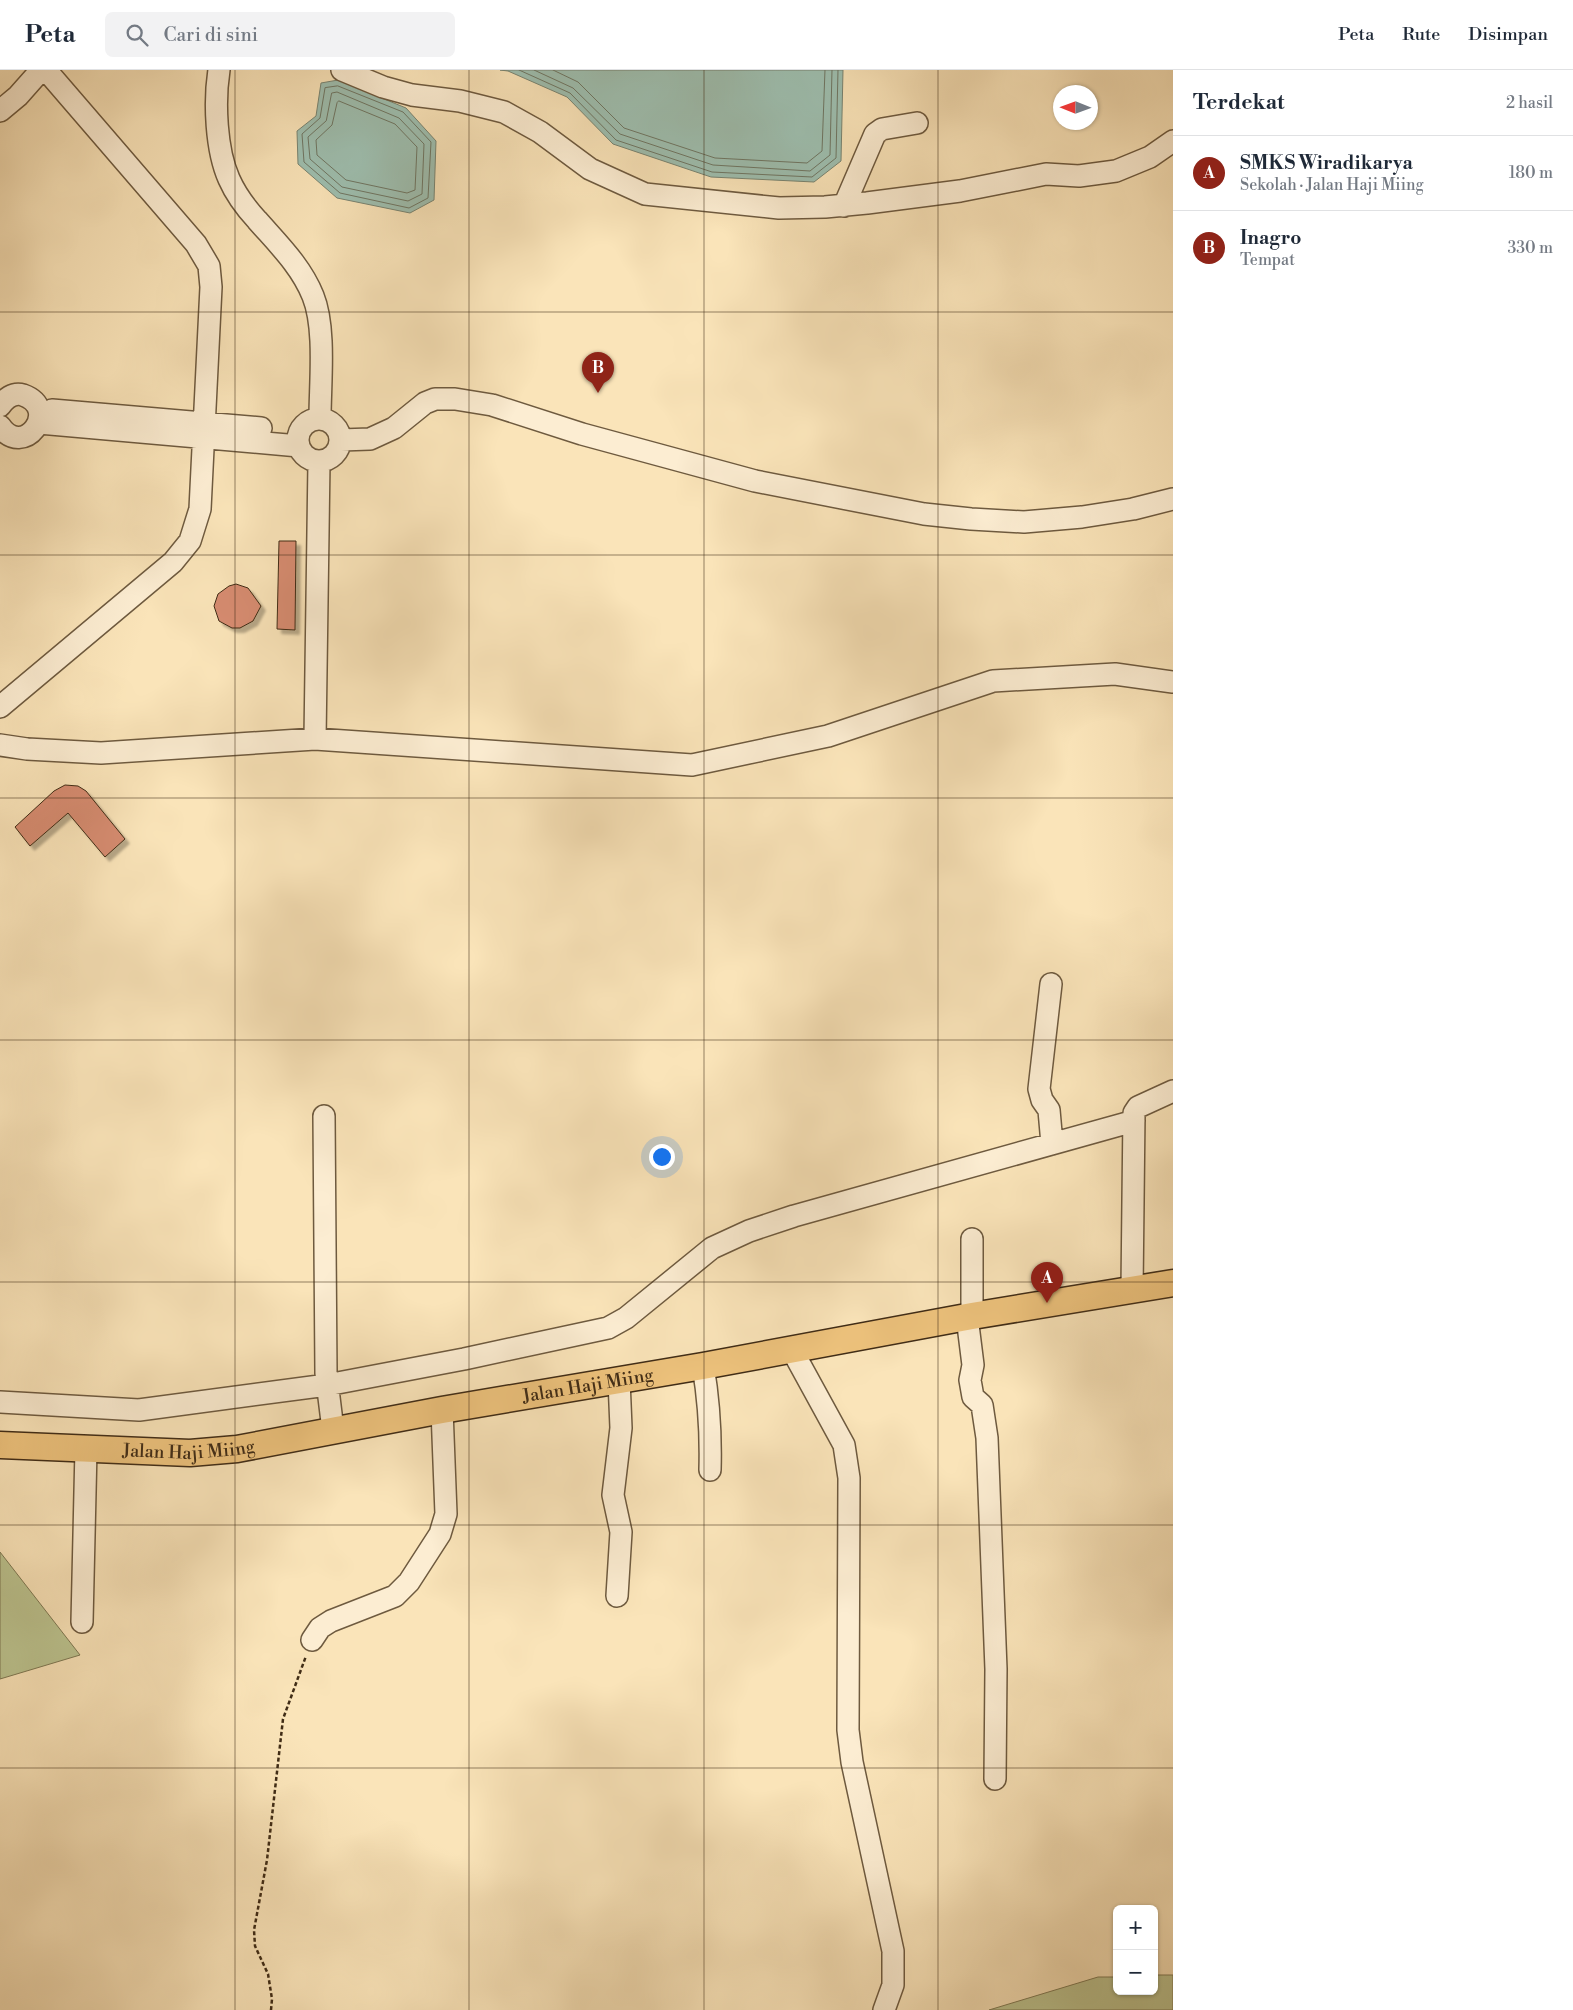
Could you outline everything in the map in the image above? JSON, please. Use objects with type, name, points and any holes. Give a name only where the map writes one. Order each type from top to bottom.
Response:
[{"type":"main road","name":"Jalan Haji Miing","points":[[0,1445],[203,1452],[237,1449],[442,1410],[703,1366],[970,1316],[1173,1283]]},
{"type":"street","points":[[0,111],[18,96],[41,70]]},
{"type":"street","points":[[0,707],[161,573],[190,541],[200,509],[211,287],[209,266],[191,238],[46,70]]},
{"type":"street","points":[[219,70],[217,103],[219,129],[224,166],[229,179],[246,207],[298,268],[314,298],[320,343],[320,418]]},
{"type":"street","points":[[342,70],[383,87],[412,95],[460,101],[504,112],[540,132],[590,169],[645,194],[779,208],[844,206],[960,191],[1046,174],[1079,176],[1116,171],[1150,157],[1173,141]]},
{"type":"street","points":[[844,206],[875,134],[882,129],[917,123]]},
{"type":"street","points":[[0,406],[6,398],[19,394],[32,399],[39,417],[31,434],[18,438],[5,433],[0,426]]},
{"type":"street","points":[[341,440],[370,439],[394,428],[425,403],[435,399],[455,400],[492,405],[582,434],[754,481],[924,514],[1024,522],[1082,517],[1173,499]]},
{"type":"street","points":[[39,417],[299,439]]},
{"type":"street","points":[[320,418],[326,419],[337,427],[341,440],[332,458],[319,462],[306,457],[299,439],[307,422],[320,418]]},
{"type":"street","points":[[315,739],[319,462]]},
{"type":"street","points":[[0,745],[27,749],[101,753],[315,739],[692,765],[828,736],[993,681],[1114,674],[1173,682]]},
{"type":"street","points":[[1050,984],[1039,1089],[1042,1100],[1049,1110],[1052,1144]]},
{"type":"street","points":[[1132,1290],[1134,1113],[1138,1107],[1173,1091]]},
{"type":"street","points":[[324,1116],[327,1385],[333,1430]]},
{"type":"street","points":[[0,1402],[139,1410],[327,1385],[464,1359],[608,1328],[626,1318],[712,1248],[749,1231],[794,1216],[1134,1122]]},
{"type":"street","points":[[972,1239],[970,1316],[974,1365],[970,1380],[973,1397],[982,1405],[986,1438],[996,1669],[995,1779]]},
{"type":"street","points":[[792,1350],[844,1445],[849,1478],[848,1730],[852,1762],[893,1951],[893,1985],[884,2010]]},
{"type":"street","points":[[703,1366],[709,1399],[711,1433],[710,1470]]},
{"type":"street","points":[[617,1596],[621,1532],[613,1496],[621,1428],[619,1380]]},
{"type":"street","points":[[312,1640],[320,1628],[331,1621],[394,1596],[409,1582],[440,1534],[446,1514],[442,1410]]},
{"type":"street","points":[[82,1622],[86,1449]]},
{"type":"path","points":[[271,2010],[272,1998],[268,1974],[255,1946],[254,1930],[267,1860],[283,1719],[312,1640]]},
{"type":"green space","points":[[0,1552],[80,1655],[0,1679]]},
{"type":"green space","points":[[1158,1975],[1173,1975],[1173,2010],[989,2010],[1098,1977],[1113,1977],[1113,1995],[1158,1995]]},
{"type":"water","points":[[500,70],[843,70],[841,161],[814,182],[711,177],[613,144],[567,97],[508,71]]},
{"type":"water","points":[[338,80],[406,108],[436,141],[434,200],[410,213],[337,198],[298,164],[297,131],[316,116],[321,83]]},
{"type":"building","points":[[279,541],[296,541],[295,630],[277,629]]},
{"type":"building","points":[[236,584],[248,588],[261,606],[253,621],[240,628],[232,628],[219,621],[214,606],[218,594],[229,586]]},
{"type":"building","points":[[65,785],[78,786],[86,791],[125,839],[105,857],[68,813],[30,846],[15,827],[54,791]]},
{"type":"place","name":"Inagro","points":[[598,393]]},
{"type":"place","name":"SMKS Wiradikarya","points":[[1047,1303]]}]
